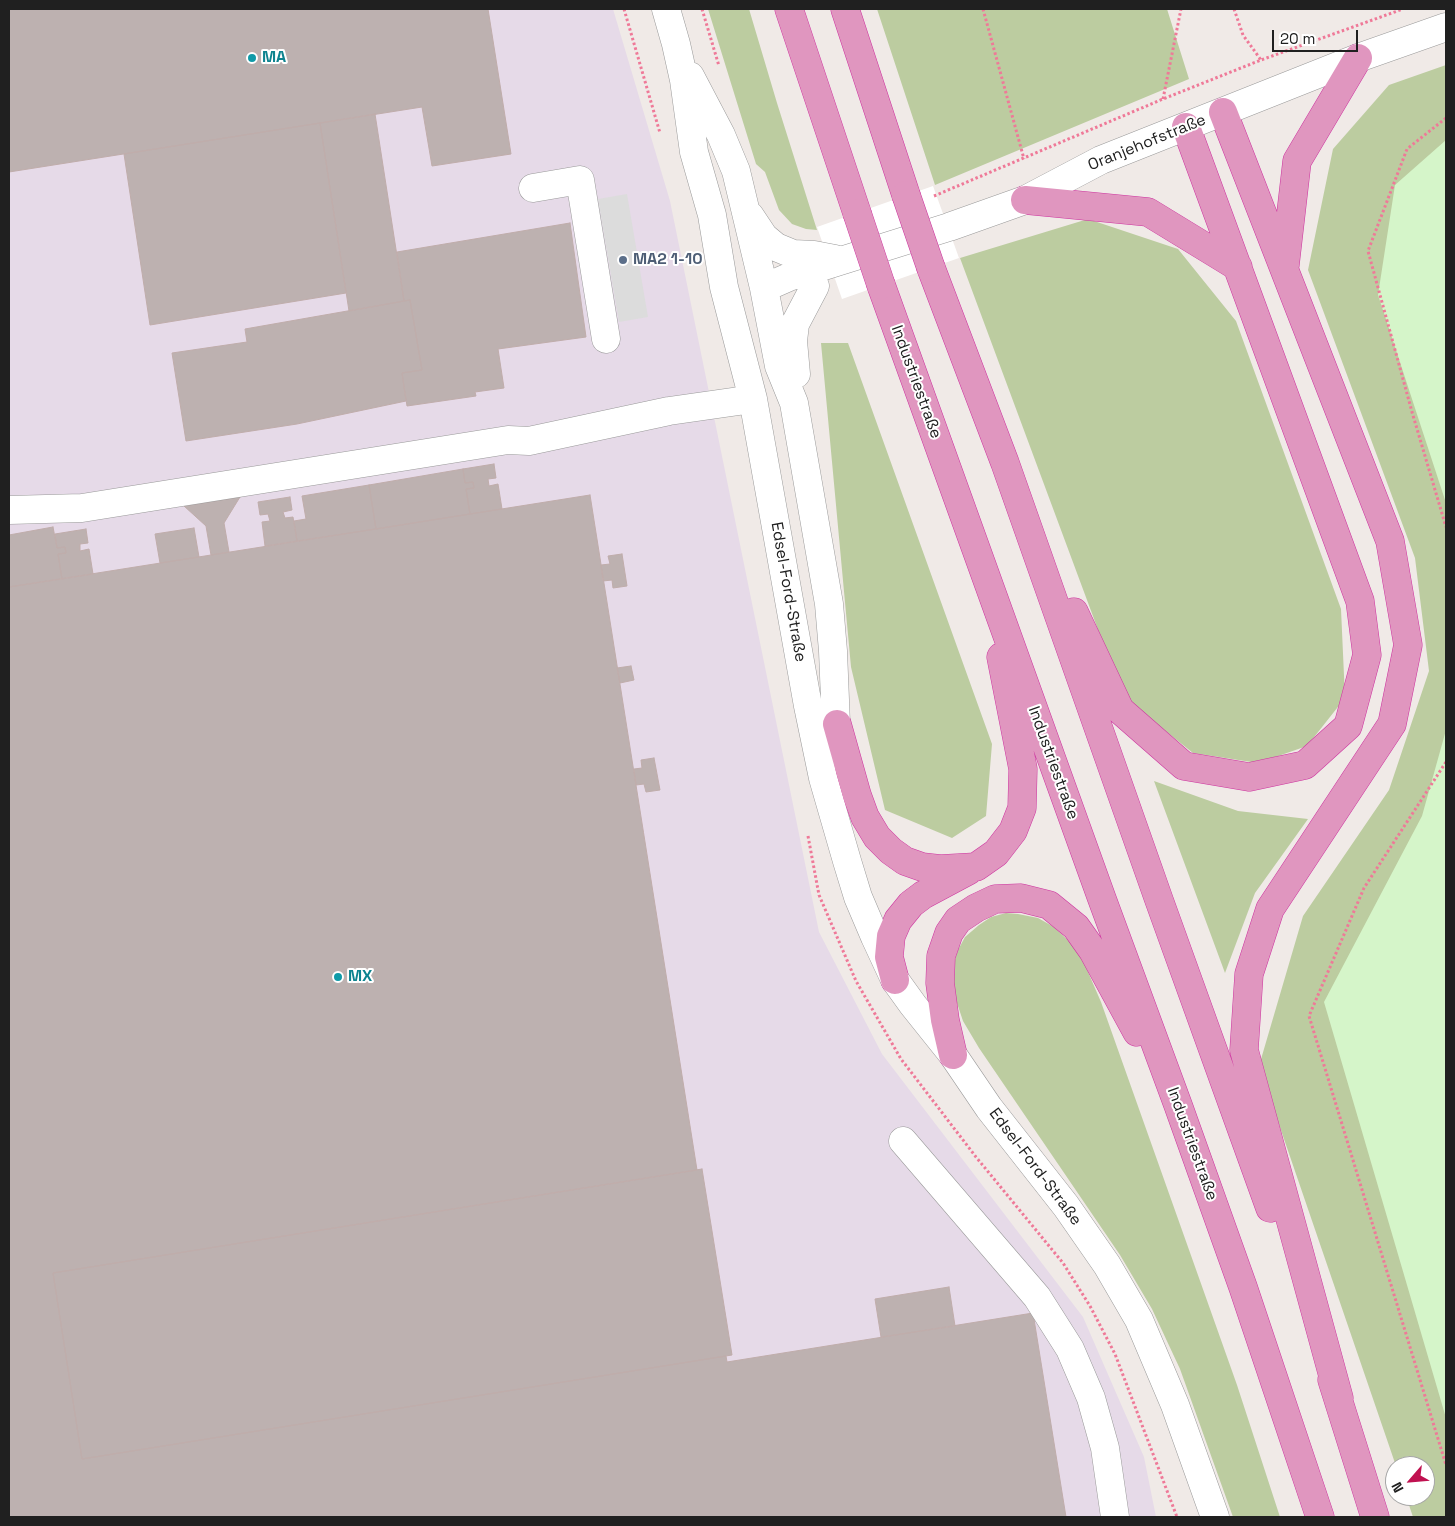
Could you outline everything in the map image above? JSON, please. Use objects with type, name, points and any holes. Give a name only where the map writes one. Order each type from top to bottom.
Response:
[{"type":"highway","name":"Industriestraße","points":[[789,9],[881,285],[1178,1105],[1320,1517]]},
{"type":"highway","points":[[846,9],[930,268],[1005,463],[1339,1398]]},
{"type":"highway","points":[[1284,270],[1297,161],[1358,58]]},
{"type":"highway","points":[[1223,112],[1390,541],[1408,645],[1392,724],[1270,909],[1249,974],[1244,1050],[1339,1398],[1375,1517]]},
{"type":"highway","points":[[1005,463],[1120,710],[1184,766],[1248,777],[1305,765],[1348,726],[1367,655],[1360,601],[1186,127]]},
{"type":"highway","points":[[1025,200],[1148,212],[1238,268]]},
{"type":"highway","points":[[895,980],[889,957],[891,936],[898,920],[911,904],[922,895],[976,867],[996,853],[1013,831],[1022,808],[1024,769],[1008,698],[988,584]]},
{"type":"highway","points":[[837,724],[857,796],[865,818],[877,837],[891,851],[905,861],[922,867],[940,869],[976,867]]},
{"type":"highway","points":[[953,1054],[945,1020],[940,983],[940,956],[949,933],[958,920],[976,908],[995,899],[1021,898],[1048,905],[1076,927],[1093,951],[1126,1014],[1178,1105]]},
{"type":"street","name":"Edsel-Ford-Straße","points":[[666,9],[684,80],[694,152],[712,215],[720,236],[741,273],[753,284],[764,288]]},
{"type":"street","name":"Oranjehofstraße","points":[[764,288],[789,277],[949,227],[1025,200],[1101,160],[1358,58],[1446,27]]},
{"type":"street","name":"Edsel-Ford-Straße","points":[[676,44],[696,88],[721,135],[736,171],[764,288],[779,366],[794,403],[818,539],[834,651],[838,828]]},
{"type":"street","points":[[533,188],[580,180],[606,339]]},
{"type":"street","name":"Oranjehofstraße","points":[[745,206],[753,222],[764,237],[776,247],[793,254],[814,255],[828,259],[849,259]]},
{"type":"street","name":"Edsel-Ford-Straße","points":[[712,215],[724,286],[753,400],[808,706],[823,778],[858,897],[895,980],[913,1006],[953,1054],[989,1108],[1066,1206],[1107,1264],[1139,1320],[1175,1405],[1215,1517]]},
{"type":"street","name":"Oranjehofstraße","points":[[814,286],[832,270],[849,259]]},
{"type":"street","name":"Edsel-Ford-Straße","points":[[794,403],[796,368],[793,341],[794,324],[814,286]]},
{"type":"street","points":[[764,288],[787,291],[814,286]]},
{"type":"street","name":"Edsel-Ford-Straße","points":[[742,355],[743,330],[752,307],[764,288]]},
{"type":"street","points":[[9,510],[82,508],[508,440],[529,441],[669,411],[753,400]]},
{"type":"street","points":[[903,1141],[1037,1296],[1070,1349],[1091,1398],[1105,1448],[1115,1517]]},
{"type":"path","points":[[624,9],[662,139]]},
{"type":"path","points":[[983,9],[1024,159]]},
{"type":"path","points":[[1163,99],[1181,9]]},
{"type":"path","points":[[1234,9],[1243,35],[1261,60]]},
{"type":"path","points":[[937,195],[1163,99],[1261,60],[1403,9]]},
{"type":"path","points":[[1446,118],[1406,149],[1368,252],[1446,527]]},
{"type":"path","points":[[1446,762],[1364,888],[1309,1016],[1446,1465]]},
{"type":"shaded area","points":[[9,9],[613,9],[670,201],[819,932],[882,1054],[1083,1317],[1144,1457],[1156,1517],[9,1517]]},
{"type":"shaded area","name":"MA2 1-10","points":[[627,194],[648,317],[619,322],[598,199]]},
{"type":"green space","points":[[708,9],[749,9],[817,230],[806,229],[792,224],[779,210],[765,172],[756,164]]},
{"type":"green space","points":[[877,9],[1167,9],[1189,79],[935,185]]},
{"type":"green space","points":[[1446,65],[1446,1517],[1413,1517],[1409,1506],[1435,1506],[1435,1456],[1393,1456],[1259,1066],[1303,916],[1389,790],[1429,671],[1415,558],[1308,270],[1333,149],[1389,85]]},
{"type":"green space","points":[[1446,140],[1446,503],[1378,295],[1395,185]]},
{"type":"green space","points":[[1088,219],[1178,249],[1236,321],[1341,609],[1345,698],[1307,746],[1258,763],[1193,753],[1123,697],[960,258]]},
{"type":"green space","points":[[821,343],[848,343],[992,744],[986,816],[952,838],[885,810],[851,667]]},
{"type":"green space","points":[[1446,730],[1446,1418],[1324,1002],[1422,816]]},
{"type":"green space","points":[[1154,781],[1238,811],[1308,819],[1255,893],[1225,973]]},
{"type":"green space","points":[[1006,913],[1038,918],[1054,927],[1073,945],[1085,965],[1101,1002],[1237,1385],[1280,1517],[1233,1517],[1180,1369],[1152,1309],[1120,1255],[979,1048],[963,1021],[956,1000],[953,977],[954,963],[958,950],[965,937],[979,925],[991,917]]},
{"type":"pier","points":[[933,186],[959,258],[842,299],[817,227]]},
{"type":"building","name":"MA","points":[[9,9],[488,9],[511,154],[432,166],[422,107],[9,172]]},
{"type":"building","points":[[375,114],[404,301],[349,311],[320,123]]},
{"type":"building","points":[[320,123],[346,293],[150,325],[124,154]]},
{"type":"building","points":[[570,223],[586,337],[498,349],[504,388],[475,392],[476,396],[407,406],[402,373],[422,370],[410,300],[404,301],[397,252]]},
{"type":"building","points":[[410,300],[422,370],[402,373],[406,401],[297,424],[186,441],[172,353],[247,342],[245,329]]},
{"type":"building","points":[[494,464],[496,478],[488,479],[489,486],[498,484],[502,509],[470,514],[466,489],[474,488],[473,482],[465,483],[463,469]]},
{"type":"building","points":[[463,469],[465,483],[473,482],[474,488],[466,489],[470,514],[376,529],[369,485]]},
{"type":"building","points":[[369,485],[376,529],[297,541],[294,521],[306,519],[302,496]]},
{"type":"building","name":"MX","points":[[590,495],[697,1170],[53,1273],[82,1459],[726,1356],[727,1362],[1033,1313],[1066,1517],[9,1517],[9,587]]},
{"type":"building","points":[[240,497],[224,523],[229,552],[211,555],[206,526],[184,506]]},
{"type":"building","points":[[290,497],[292,510],[283,512],[285,518],[293,517],[297,541],[265,546],[262,522],[270,521],[268,514],[260,515],[258,502]]},
{"type":"building","points":[[53,527],[57,548],[65,547],[66,553],[58,554],[62,579],[9,587],[9,535]]},
{"type":"building","points":[[194,528],[199,557],[160,563],[155,534]]},
{"type":"building","points":[[86,529],[88,543],[80,544],[80,551],[89,549],[93,574],[62,579],[58,554],[66,553],[65,547],[57,548],[55,534]]},
{"type":"building","points":[[622,554],[627,586],[613,588],[612,580],[603,581],[601,565],[610,564],[608,556]]},
{"type":"building","points":[[631,666],[634,680],[620,683],[617,668]]},
{"type":"building","points":[[654,758],[660,790],[646,792],[644,784],[636,785],[634,769],[642,768],[641,760]]},
{"type":"building","points":[[702,1169],[732,1355],[82,1459],[53,1273]]},
{"type":"building","points":[[949,1287],[955,1326],[881,1337],[875,1299]]},
{"type":"place","name":"MA","points":[[252,58]]},
{"type":"place","name":"MA2 1-10","points":[[623,260]]},
{"type":"place","name":"MX","points":[[338,977]]}]
